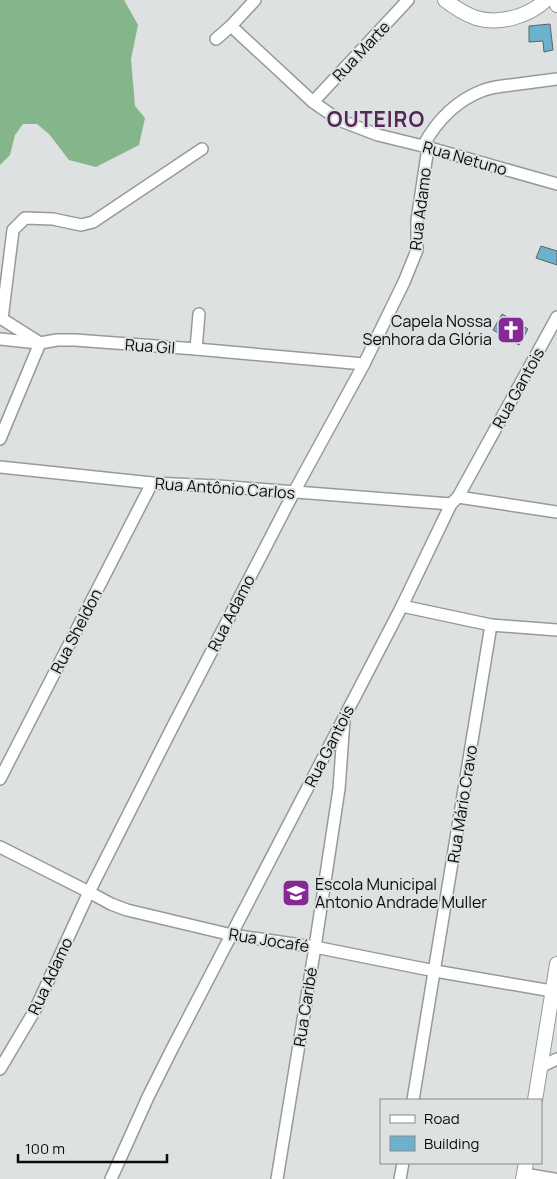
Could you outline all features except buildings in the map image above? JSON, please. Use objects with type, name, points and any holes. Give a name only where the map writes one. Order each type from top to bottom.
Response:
[{"type":"street","points":[[216,39],[255,0]]},
{"type":"street","name":"Rua Marte","points":[[313,102],[408,0]]},
{"type":"street","points":[[445,0],[476,18],[504,20],[538,8],[546,0]]},
{"type":"street","points":[[556,0],[557,5]]},
{"type":"street","name":"Rua Netuno","points":[[230,26],[313,102],[339,120],[378,135],[557,184]]},
{"type":"street","points":[[426,147],[432,131],[440,121],[454,107],[469,97],[486,89],[557,78]]},
{"type":"street","name":"Rua Adamo","points":[[0,1070],[35,1010],[90,892],[172,728],[294,492],[364,364],[404,282],[417,250],[417,220],[426,147]]},
{"type":"street","points":[[0,439],[40,343],[2,319],[13,230],[25,218],[53,219],[81,225],[93,222],[202,148]]},
{"type":"street","points":[[196,349],[199,314]]},
{"type":"street","name":"Rua Gantois","points":[[111,1179],[152,1089],[402,606],[454,501],[557,317]]},
{"type":"street","name":"Rua Gil","points":[[0,339],[40,343],[57,340],[75,340],[364,364]]},
{"type":"street","name":"Rua Antônio Carlos","points":[[0,467],[152,483],[454,501],[557,512]]},
{"type":"street","name":"Rua Sheldon","points":[[0,778],[152,483]]},
{"type":"street","points":[[402,606],[491,625],[557,630]]},
{"type":"street","name":"Rua Mário Cravo","points":[[413,1099],[491,625]]},
{"type":"street","name":"Rua Caribé","points":[[277,1179],[339,789],[344,716]]},
{"type":"street","name":"Rua Jocafé","points":[[0,846],[111,904],[127,910],[232,935],[315,948],[552,991]]},
{"type":"street","points":[[535,1099],[557,964]]},
{"type":"street","points":[[540,1067],[557,1059]]},
{"type":"street","points":[[400,1179],[403,1164]]},
{"type":"street","points":[[524,1172],[553,1179],[557,1177]]},
{"type":"green space","points":[[0,0],[124,0],[138,25],[131,59],[135,106],[145,118],[139,145],[96,167],[69,160],[49,134],[37,124],[23,124],[15,135],[10,155],[0,165]]},
{"type":"place","name":"Capela Nossa Senhora da Glória","points":[[511,330]]},
{"type":"place","name":"Escola Municipal Antonio Andrade Muller","points":[[296,893]]},
{"type":"district","name":"OUTEIRO","points":[[376,119]]}]
